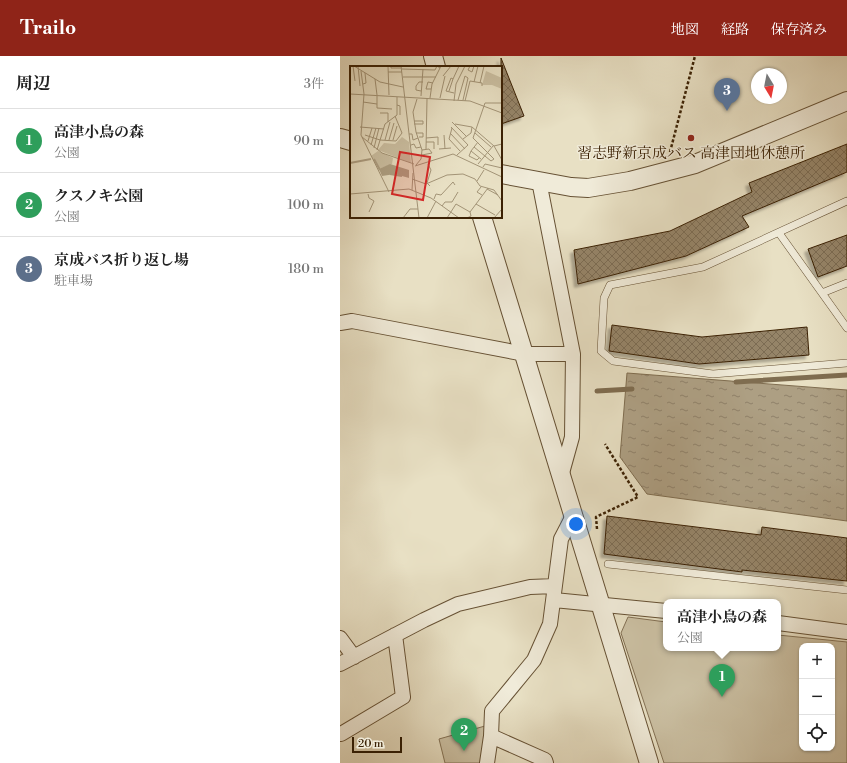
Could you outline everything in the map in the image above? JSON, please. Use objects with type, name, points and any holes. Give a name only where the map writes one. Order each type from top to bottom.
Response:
[{"type":"street","points":[[433,56],[436,66]]},
{"type":"street","points":[[502,174],[588,188],[605,186],[665,173],[695,164],[847,101]]},
{"type":"street","points":[[340,138],[350,141]]},
{"type":"street","points":[[540,181],[574,354],[572,437],[562,473]]},
{"type":"street","points":[[482,218],[650,763]]},
{"type":"street","points":[[340,323],[352,321],[525,354],[574,354]]},
{"type":"street","points":[[487,763],[491,736],[492,711],[534,660],[550,624],[561,539],[574,514]]},
{"type":"street","points":[[340,664],[458,604],[530,587],[555,586]]},
{"type":"street","points":[[554,600],[663,611]]},
{"type":"street","points":[[781,623],[847,632]]},
{"type":"street","points":[[341,734],[403,697],[395,636]]},
{"type":"street","points":[[340,638],[354,657]]},
{"type":"street","points":[[491,736],[545,760],[546,763]]},
{"type":"lane","points":[[847,201],[703,267],[610,285],[604,298],[601,351],[613,361],[713,374],[847,363]]},
{"type":"lane","points":[[779,233],[847,328]]},
{"type":"lane","points":[[822,293],[847,283]]},
{"type":"lane","points":[[608,564],[847,590]]},
{"type":"path","points":[[665,173],[695,56]]},
{"type":"path","points":[[597,532],[596,517],[638,497],[605,444]]},
{"type":"shaded area","points":[[628,617],[663,622],[663,651],[781,651],[781,635],[847,642],[847,763],[664,763],[621,633]]},
{"type":"shaded area","points":[[485,726],[484,763],[445,763],[439,739]]},
{"type":"water","points":[[627,373],[847,390],[847,521],[647,494],[620,457]]},
{"type":"building","points":[[501,58],[524,116],[502,124],[502,66]]},
{"type":"building","points":[[847,144],[847,172],[742,216],[749,227],[686,256],[578,284],[574,250],[670,231],[752,192],[749,183]]},
{"type":"building","points":[[847,235],[847,266],[818,277],[808,249]]},
{"type":"building","points":[[612,325],[702,337],[807,327],[809,355],[699,364],[609,351]]},
{"type":"building","points":[[607,516],[761,535],[762,527],[847,538],[847,581],[742,570],[742,572],[604,554]]},
{"type":"waterway","points":[[736,382],[847,375]]},
{"type":"waterway","points":[[597,391],[632,389]]},
{"type":"place","name":"京成バス折り返し場","points":[[727,111]]},
{"type":"place","name":"習志野新京成バス 高津団地休憩所","points":[[691,138]]},
{"type":"place","name":"高津小鳥の森","points":[[722,697]]},
{"type":"place","name":"クスノキ公園","points":[[464,751]]}]
